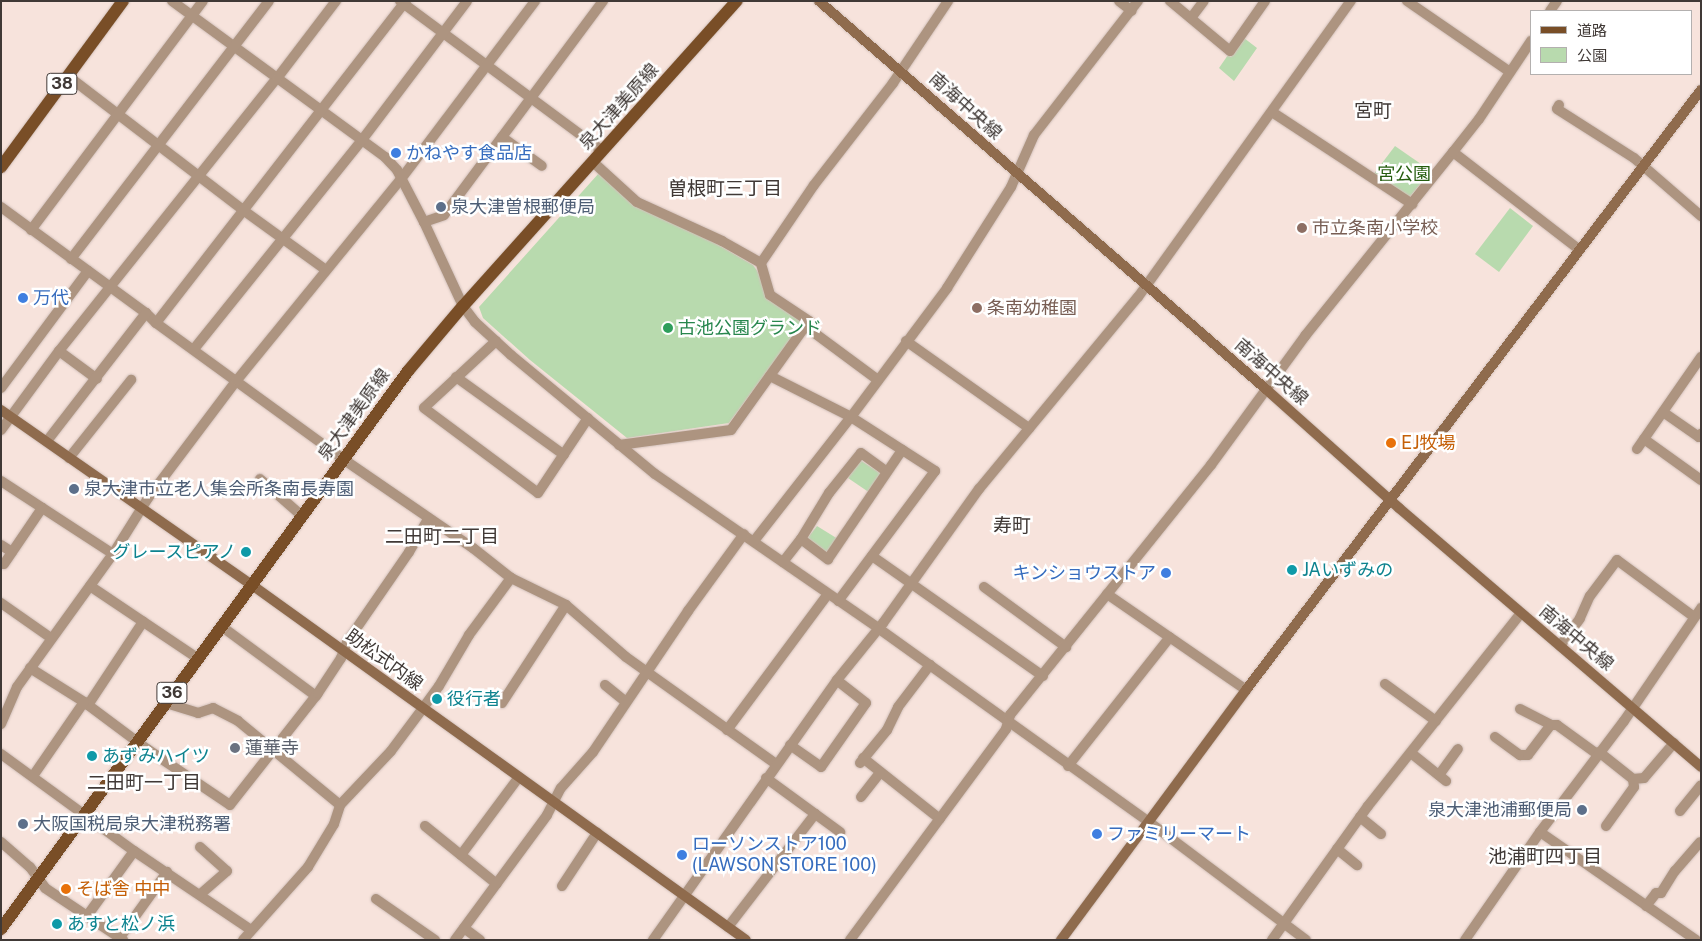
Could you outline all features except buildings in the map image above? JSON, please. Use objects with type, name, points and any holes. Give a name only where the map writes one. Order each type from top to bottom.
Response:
[{"type":"main road","name":"38","points":[[1,167],[123,1]]},
{"type":"main road","name":"泉大津美原線","points":[[2,927],[408,371],[463,306],[737,1]]},
{"type":"street","points":[[172,1],[385,157],[397,170],[424,222],[463,306],[476,322],[496,341],[655,474],[930,665],[1068,766],[1149,822],[1306,940]]},
{"type":"street","points":[[31,230],[203,1]]},
{"type":"street","points":[[72,259],[269,1]]},
{"type":"street","points":[[1,430],[59,351],[199,177],[336,1]]},
{"type":"street","points":[[194,349],[362,140],[467,1]]},
{"type":"street","points":[[1,724],[17,687],[30,668],[113,554],[143,508],[237,380],[401,179],[488,66],[534,1]]},
{"type":"street","points":[[424,222],[444,215],[603,1]]},
{"type":"street","name":"南海中央線","points":[[820,1],[1391,500],[1701,767]]},
{"type":"street","points":[[761,263],[814,185],[901,70],[948,1]]},
{"type":"street","points":[[1119,1],[1132,10]]},
{"type":"street","points":[[754,541],[851,417],[947,288],[1018,175],[1034,135],[1138,1]]},
{"type":"street","points":[[1170,1],[1230,51],[1265,1]]},
{"type":"street","points":[[1191,18],[1204,1]]},
{"type":"street","points":[[652,940],[837,680],[912,583],[979,490],[1138,297],[1352,1]]},
{"type":"street","points":[[1407,1],[1510,72]]},
{"type":"street","points":[[156,323],[403,2],[603,151]]},
{"type":"street","points":[[850,940],[1006,729],[1010,715],[1211,465],[1267,390],[1304,336],[1454,152],[1530,42]]},
{"type":"street","points":[[68,76],[199,177],[326,270]]},
{"type":"street","points":[[1061,940],[1246,690],[1701,90]]},
{"type":"street","points":[[1559,105],[1557,109],[1643,166],[1701,216]]},
{"type":"street","points":[[1272,112],[1412,204]]},
{"type":"street","points":[[502,137],[542,166]]},
{"type":"street","points":[[1454,152],[1580,250]]},
{"type":"street","points":[[593,162],[637,202],[722,241],[761,263],[770,295],[809,321],[731,430],[619,444]]},
{"type":"street","points":[[1,207],[146,313],[156,323],[237,380],[343,459],[473,548],[511,578],[566,605],[646,672],[776,764]]},
{"type":"street","points":[[1,388],[88,271]]},
{"type":"street","points":[[46,442],[97,379],[146,313]]},
{"type":"street","points":[[805,326],[878,380]]},
{"type":"street","points":[[496,341],[424,408],[538,493],[588,418]]},
{"type":"street","points":[[906,341],[1029,428]]},
{"type":"street","points":[[59,351],[97,379]]},
{"type":"street","points":[[1637,449],[1701,357]]},
{"type":"street","points":[[770,376],[851,417],[935,471],[838,601]]},
{"type":"street","points":[[456,377],[564,455]]},
{"type":"street","points":[[69,458],[131,380]]},
{"type":"street","name":"助松式内線","points":[[1,410],[345,651],[746,940]]},
{"type":"street","points":[[1663,412],[1699,437],[1701,434]]},
{"type":"street","points":[[1644,439],[1701,480]]},
{"type":"street","points":[[801,539],[828,559],[902,450]]},
{"type":"street","points":[[783,562],[801,539],[829,492],[861,453],[887,472]]},
{"type":"street","points":[[260,479],[302,516]]},
{"type":"street","points":[[3,486],[42,508],[113,554]]},
{"type":"street","points":[[4,564],[42,508]]},
{"type":"street","points":[[30,668],[86,703],[138,742],[230,805],[316,696],[345,651],[347,642],[409,552],[429,518]]},
{"type":"street","points":[[455,940],[547,815],[561,788],[593,752],[646,672],[744,534]]},
{"type":"street","points":[[1,545],[12,552]]},
{"type":"street","points":[[872,556],[1043,676]]},
{"type":"street","points":[[1560,646],[1580,618],[1590,596],[1617,560],[1694,617]]},
{"type":"street","points":[[243,940],[308,867],[334,824],[340,805],[391,751],[440,686],[469,635],[511,578]]},
{"type":"street","points":[[90,586],[197,658]]},
{"type":"street","points":[[984,587],[1066,646]]},
{"type":"street","points":[[727,730],[828,594]]},
{"type":"street","points":[[1107,594],[1246,690]]},
{"type":"street","points":[[1,603],[51,638]]},
{"type":"street","points":[[502,703],[566,605]]},
{"type":"street","points":[[1466,940],[1540,832],[1701,608]]},
{"type":"street","points":[[1272,940],[1360,817],[1521,613]]},
{"type":"street","points":[[33,776],[144,622]]},
{"type":"street","points":[[222,626],[316,696]]},
{"type":"street","points":[[1068,766],[1170,637]]},
{"type":"street","points":[[930,665],[898,708],[886,730],[861,761],[880,773],[940,819]]},
{"type":"street","points":[[790,745],[821,767],[866,703],[837,680]]},
{"type":"street","points":[[1385,684],[1436,722]]},
{"type":"street","points":[[605,685],[626,702]]},
{"type":"street","points":[[166,703],[198,713],[213,708],[238,721],[340,805]]},
{"type":"street","points":[[1520,709],[1551,725],[1557,725],[1633,779],[1644,778],[1674,743]]},
{"type":"street","points":[[1495,737],[1520,755],[1528,755],[1551,725]]},
{"type":"street","points":[[1411,753],[1442,778],[1458,748]]},
{"type":"street","points":[[1,754],[134,851],[201,894],[251,930]]},
{"type":"street","points":[[861,797],[880,773]]},
{"type":"street","points":[[460,855],[519,777]]},
{"type":"street","points":[[766,778],[840,832]]},
{"type":"street","points":[[1606,826],[1634,787],[1633,779]]},
{"type":"street","points":[[1680,811],[1701,785]]},
{"type":"street","points":[[728,926],[815,814]]},
{"type":"street","points":[[1360,817],[1382,834]]},
{"type":"street","points":[[425,826],[497,884]]},
{"type":"street","points":[[562,886],[597,832]]},
{"type":"street","points":[[1540,832],[1696,940]]},
{"type":"street","points":[[1,842],[30,867],[45,888],[120,939],[167,872]]},
{"type":"street","points":[[1646,906],[1656,893],[1661,893],[1675,871],[1700,842]]},
{"type":"street","points":[[200,847],[227,871],[201,894]]},
{"type":"street","points":[[1337,849],[1357,865]]},
{"type":"street","points":[[87,916],[134,851]]},
{"type":"street","points":[[376,898],[435,940]]},
{"type":"street","points":[[464,928],[480,940]]},
{"type":"green space","points":[[1244,38],[1257,48],[1234,81],[1219,68],[1228,55],[1231,57]]},
{"type":"green space","name":"宮公園","points":[[1395,146],[1431,171],[1408,199],[1373,175]]},
{"type":"green space","points":[[599,173],[635,205],[715,243],[753,265],[758,272],[766,296],[801,321],[802,324],[729,423],[627,438],[530,360],[483,318],[479,307]]},
{"type":"green space","points":[[1510,208],[1533,226],[1499,272],[1475,254]]},
{"type":"green space","points":[[860,460],[883,475],[870,493],[848,478]]},
{"type":"green space","points":[[817,526],[838,539],[827,556],[806,540]]},
{"type":"place","name":"かねやす食品店","points":[[396,153]]},
{"type":"place","name":"泉大津曽根郵便局","points":[[441,207]]},
{"type":"place","name":"市立条南小学校","points":[[1302,228]]},
{"type":"place","name":"万代","points":[[23,298]]},
{"type":"place","name":"条南幼稚園","points":[[977,308]]},
{"type":"place","name":"古池公園グランド","points":[[668,328]]},
{"type":"place","name":"EJ牧場","points":[[1391,443]]},
{"type":"place","name":"泉大津市立老人集会所条南長寿園","points":[[74,489]]},
{"type":"place","name":"グレースピアノ","points":[[246,552]]},
{"type":"place","name":"JAいずみの","points":[[1292,570]]},
{"type":"place","name":"キンショウストア","points":[[1166,573]]},
{"type":"place","name":"役行者","points":[[437,699]]},
{"type":"place","name":"蓮華寺","points":[[235,748]]},
{"type":"place","name":"あずみハイツ","points":[[92,756]]},
{"type":"place","name":"泉大津池浦郵便局","points":[[1582,810]]},
{"type":"place","name":"大阪国税局泉大津税務署","points":[[23,824]]},
{"type":"place","name":"ファミリーマート","points":[[1097,834]]},
{"type":"place","name":"ローソンストア100 (LAWSON STORE 100)","points":[[682,855]]},
{"type":"place","name":"そば舎 中中","points":[[66,889]]},
{"type":"place","name":"あすと松ノ浜","points":[[57,924]]},
{"type":"district","name":"宮町","points":[[1373,111]]},
{"type":"district","name":"曽根町三丁目","points":[[725,189]]},
{"type":"district","name":"寿町","points":[[1012,526]]},
{"type":"district","name":"二田町二丁目","points":[[442,537]]},
{"type":"district","name":"二田町一丁目","points":[[144,783]]},
{"type":"district","name":"池浦町四丁目","points":[[1545,857]]}]
